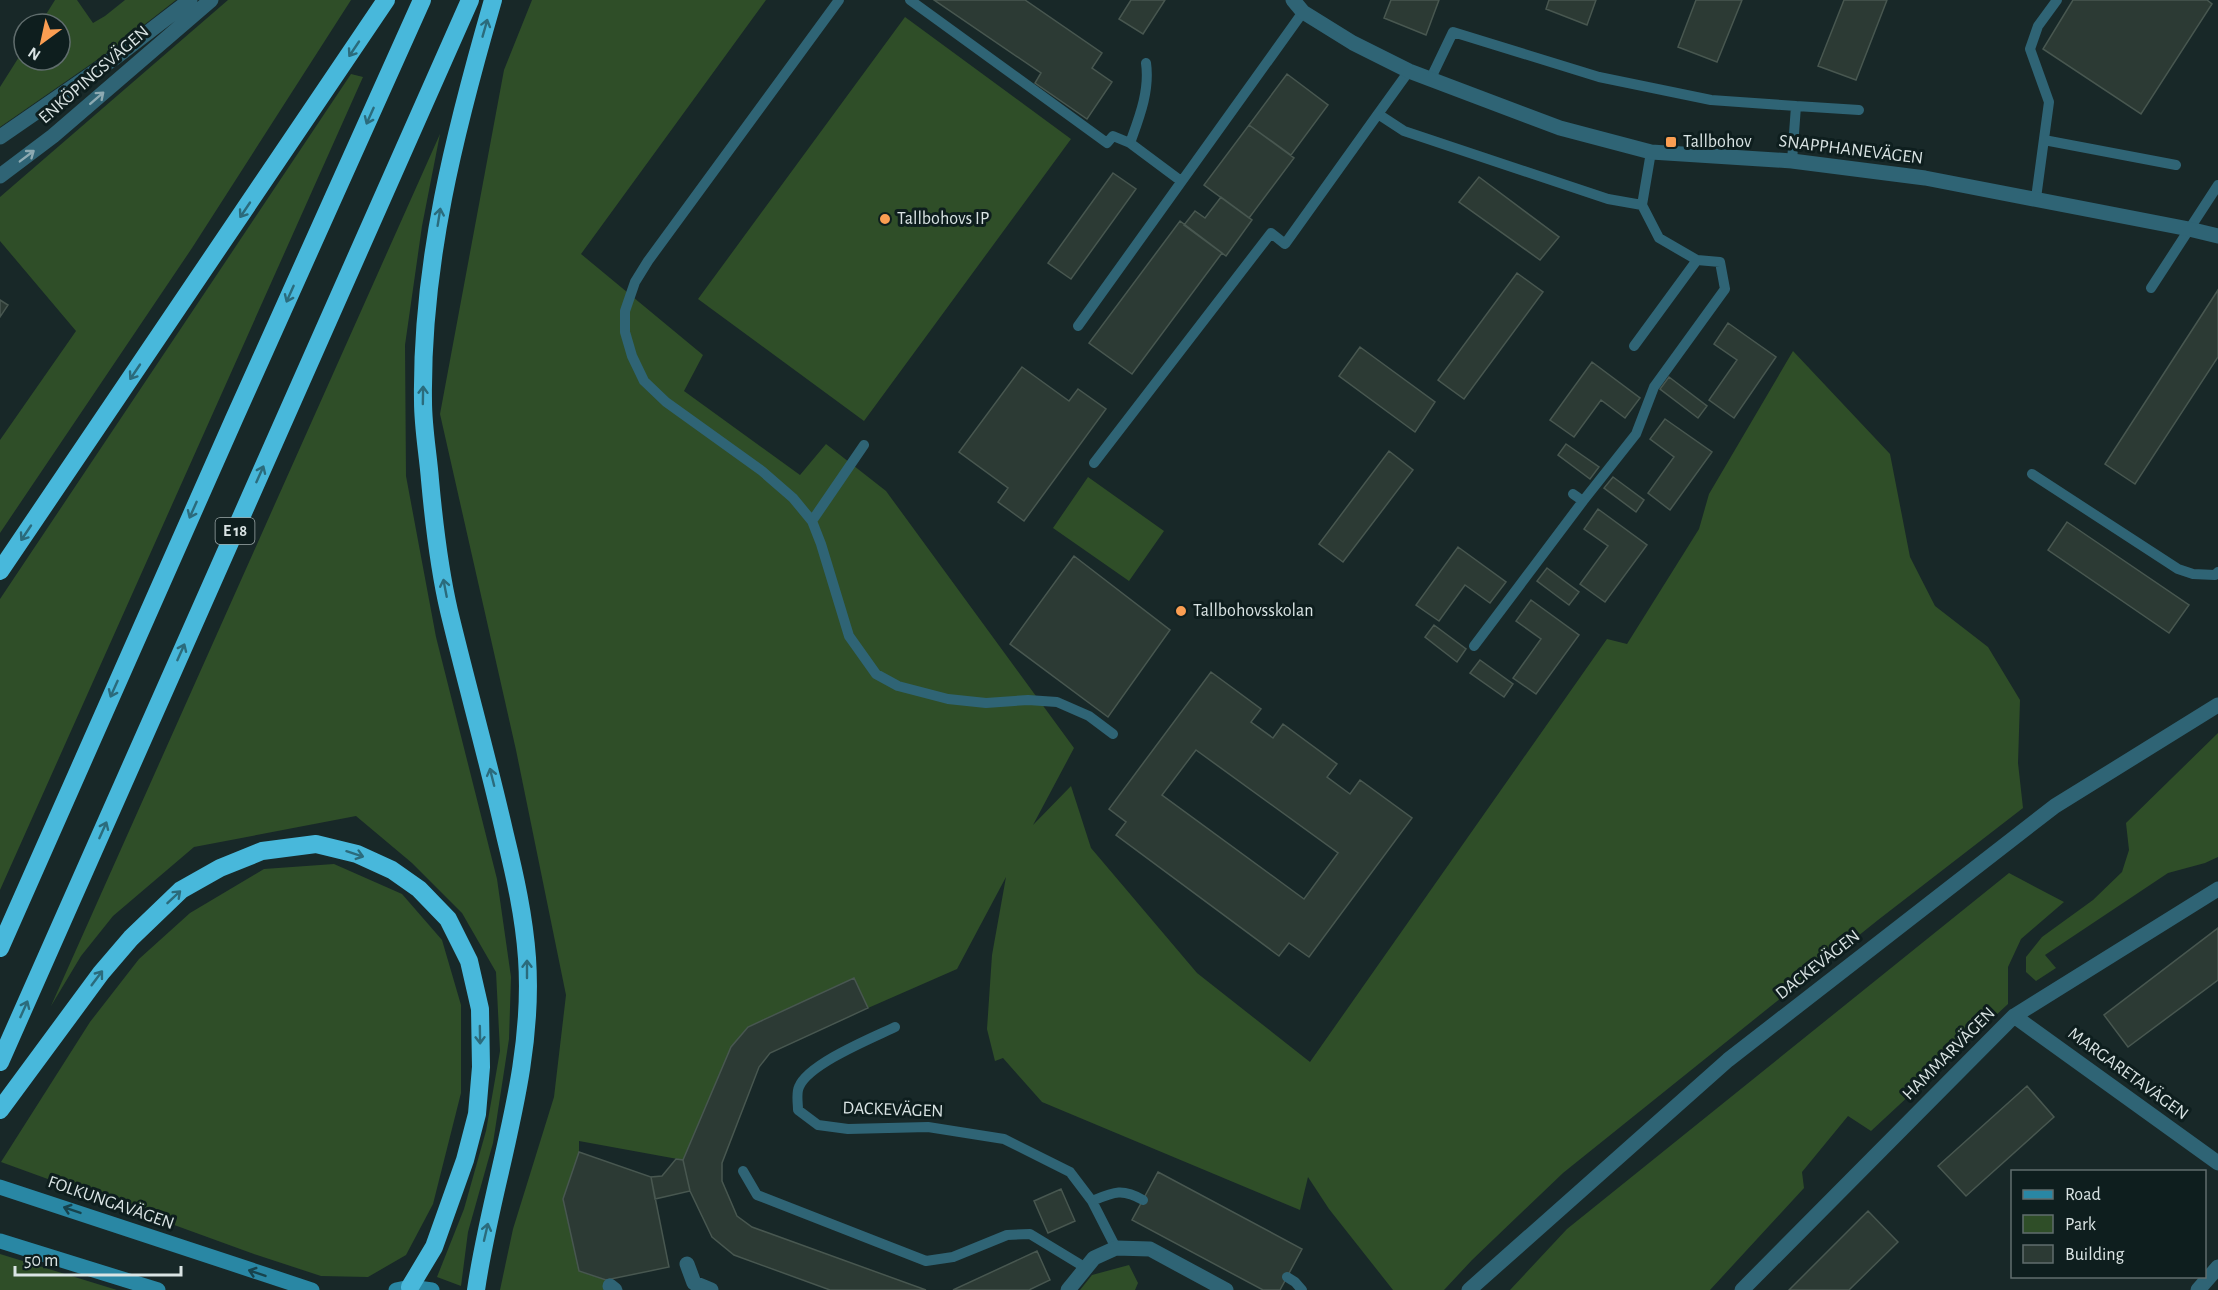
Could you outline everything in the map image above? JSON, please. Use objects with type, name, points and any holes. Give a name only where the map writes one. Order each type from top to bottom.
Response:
[{"type":"highway","points":[[0,571],[386,0]]},
{"type":"highway","name":"E 18","points":[[0,948],[422,0]]},
{"type":"highway","name":"E 18","points":[[0,1062],[470,0]]},
{"type":"highway","points":[[476,1290],[484,1239],[512,1125],[520,1080],[526,1027],[527,962],[521,904],[492,778],[448,609],[435,539],[423,404],[424,336],[430,275],[441,205],[452,148],[493,0]]},
{"type":"highway","points":[[0,1110],[101,973],[131,938],[182,890],[220,868],[262,851],[316,844],[357,854],[392,870],[419,889],[448,919],[469,961],[480,1009],[481,1067],[477,1114],[467,1151],[434,1247],[403,1288]]},
{"type":"main road","name":"FOLKUNGAVÄGEN","points":[[0,1187],[312,1290]]},
{"type":"main road","points":[[0,1241],[158,1290]]},
{"type":"main road","points":[[403,1288],[432,1290]]},
{"type":"street","name":"ENKÖPINGSVÄGEN","points":[[0,137],[116,57],[190,0]]},
{"type":"street","name":"ENKÖPINGSVÄGEN","points":[[0,176],[53,136],[211,0]]},
{"type":"street","name":"SNAPPHANEVÄGEN","points":[[1297,4],[1353,43],[1430,80],[1560,128],[1651,152],[1792,161],[1925,178],[2036,198],[2218,236]]},
{"type":"street","name":"DACKEVÄGEN","points":[[1469,1290],[1728,1060],[2055,806],[2218,705]]},
{"type":"street","name":"HAMMARVÄGEN","points":[[1742,1290],[2014,1016],[2218,889]]},
{"type":"street","name":"MARGARETAVÄGEN","points":[[2014,1016],[2218,1163]]},
{"type":"street","points":[[1068,1290],[1094,1258],[1116,1248],[1150,1249],[1226,1290]]},
{"type":"street","points":[[687,1264],[694,1284],[711,1290]]},
{"type":"street","points":[[2198,1290],[2218,1267]]},
{"type":"lane","points":[[839,0],[635,282],[625,311],[625,332],[633,356],[644,381],[666,402],[762,471],[793,498],[812,521],[849,636],[876,674],[898,686],[948,699],[986,703],[1028,700],[1057,702],[1089,716],[1113,734]]},
{"type":"lane","points":[[910,0],[1107,143],[1113,136],[1130,144],[1181,181]]},
{"type":"lane","points":[[2036,198],[2049,102],[2030,50],[2038,26],[2057,0]]},
{"type":"lane","points":[[1078,326],[1181,181],[1297,4]]},
{"type":"lane","points":[[1430,80],[1454,32],[1599,77],[1711,100],[1859,110]]},
{"type":"lane","points":[[1130,144],[1144,102],[1148,73],[1146,63]]},
{"type":"lane","points":[[1094,463],[1271,233],[1285,244],[1409,71]]},
{"type":"lane","points":[[1792,161],[1797,106]]},
{"type":"lane","points":[[1378,114],[1404,130],[1608,199],[1642,205]]},
{"type":"lane","points":[[2044,140],[2176,165]]},
{"type":"lane","points":[[1474,646],[1636,434],[1654,387],[1725,289],[1720,262],[1697,260],[1659,238],[1642,205],[1651,152]]},
{"type":"lane","points":[[2151,288],[2218,185]]},
{"type":"lane","points":[[1634,345],[1697,260]]},
{"type":"lane","points":[[812,521],[864,445]]},
{"type":"lane","points":[[2031,474],[2178,569],[2193,574],[2215,575],[2218,572]]},
{"type":"lane","points":[[1573,494],[1583,501]]},
{"type":"lane","name":"DACKEVÄGEN","points":[[895,1027],[833,1057],[808,1074],[798,1088],[798,1110],[818,1125],[848,1129],[928,1127],[1004,1139],[1070,1172],[1092,1201],[1116,1248]]},
{"type":"lane","points":[[743,1171],[757,1195],[926,1261],[953,1257],[1007,1235],[1029,1234],[1086,1268]]},
{"type":"lane","points":[[1092,1201],[1110,1194],[1128,1191],[1143,1200]]},
{"type":"lane","points":[[1287,1277],[1302,1290]]},
{"type":"green space","points":[[55,0],[77,0],[93,23],[125,0],[176,0],[117,46],[0,127],[0,87],[12,68],[12,72],[72,72],[72,12],[48,12]]},
{"type":"green space","points":[[228,0],[351,0],[192,248],[0,533],[0,440],[76,331],[0,241],[0,197]]},
{"type":"green space","points":[[532,0],[766,0],[581,254],[703,355],[684,391],[800,475],[826,444],[886,491],[1074,748],[1033,825],[1071,786],[1091,848],[1197,973],[1310,1062],[1607,639],[1627,644],[1699,529],[1709,494],[1793,351],[1890,454],[1910,557],[1935,606],[1988,647],[2020,700],[2018,763],[2023,808],[1878,920],[1563,1173],[1444,1290],[1393,1290],[1329,1209],[1308,1177],[1300,1210],[1042,1102],[1003,1058],[995,1061],[987,1029],[992,955],[1006,877],[957,969],[868,1008],[854,978],[748,1027],[683,1160],[579,1141],[579,1152],[563,1200],[579,1271],[606,1280],[611,1290],[500,1290],[513,1229],[554,1097],[566,995],[516,750],[440,414],[504,70]]},
{"type":"green space","name":"Tallbohovs IP","points":[[905,17],[1071,139],[864,421],[698,299]]},
{"type":"green space","points":[[351,74],[363,77],[0,890],[0,599]]},
{"type":"green space","points":[[440,134],[422,226],[405,345],[406,476],[436,637],[497,879],[511,977],[509,1039],[493,1143],[468,1232],[461,1286],[437,1277],[464,1209],[486,1131],[500,1051],[496,972],[462,913],[412,863],[356,816],[194,847],[113,916],[81,956],[51,1006]]},
{"type":"green space","points":[[1088,477],[1164,531],[1129,581],[1053,528]]},
{"type":"green space","points":[[2218,733],[2218,857],[2168,873],[2045,955],[2056,968],[2036,981],[2026,972],[2026,957],[2042,937],[2093,900],[2122,872],[2129,850],[2126,823]]},
{"type":"green space","points":[[334,864],[402,894],[442,940],[461,1005],[461,1093],[433,1204],[406,1255],[368,1277],[321,1276],[1,1162],[90,1022],[139,959],[190,913],[264,869]]},
{"type":"green space","points":[[2009,873],[2064,902],[2021,939],[2008,967],[2008,1004],[1871,1131],[1848,1116],[1802,1172],[1804,1188],[1710,1290],[1510,1290],[1567,1229]]},
{"type":"green space","points":[[0,1254],[117,1290],[0,1290]]},
{"type":"green space","points":[[1129,1265],[1138,1283],[1135,1290],[1080,1290],[1092,1275]]},
{"type":"building","points":[[934,0],[1025,0],[1102,53],[1092,68],[1112,82],[1087,119],[1035,83],[1041,73]]},
{"type":"building","points":[[1131,0],[1165,0],[1143,34],[1119,19]]},
{"type":"building","points":[[1391,0],[1439,0],[1426,35],[1384,18]]},
{"type":"building","points":[[1549,0],[1596,0],[1587,25],[1546,9]]},
{"type":"building","points":[[1696,0],[1742,0],[1717,62],[1678,47]]},
{"type":"building","points":[[1844,0],[1887,0],[1856,80],[1818,66]]},
{"type":"building","points":[[2073,0],[2207,0],[2212,4],[2141,114],[2043,49]]},
{"type":"building","points":[[1287,74],[1328,105],[1291,155],[1249,125]]},
{"type":"building","points":[[1249,125],[1294,158],[1249,218],[1204,185]]},
{"type":"building","points":[[1113,173],[1136,189],[1071,279],[1048,263]]},
{"type":"building","points":[[1479,177],[1559,237],[1540,260],[1459,202]]},
{"type":"building","points":[[1221,197],[1252,220],[1226,256],[1184,225],[1195,211],[1205,218]]},
{"type":"building","points":[[1180,221],[1222,253],[1132,374],[1089,343]]},
{"type":"building","points":[[1517,273],[1543,292],[1464,399],[1438,380]]},
{"type":"building","points":[[2218,290],[2218,357],[2135,484],[2105,464]]},
{"type":"building","points":[[0,300],[8,305],[0,317]]},
{"type":"building","points":[[1728,323],[1776,357],[1734,418],[1709,400],[1737,360],[1714,344]]},
{"type":"building","points":[[1360,347],[1435,402],[1415,432],[1339,376]]},
{"type":"building","points":[[1592,362],[1640,398],[1625,418],[1601,400],[1574,437],[1550,420]]},
{"type":"building","points":[[1022,367],[1069,401],[1078,389],[1106,409],[1024,521],[998,502],[1008,488],[959,452]]},
{"type":"building","points":[[1669,377],[1707,406],[1698,418],[1660,389]]},
{"type":"building","points":[[1665,419],[1712,452],[1670,510],[1648,493],[1674,457],[1650,439]]},
{"type":"building","points":[[1566,444],[1599,467],[1590,479],[1558,455]]},
{"type":"building","points":[[1389,451],[1413,470],[1343,562],[1319,544]]},
{"type":"building","points":[[1613,477],[1644,500],[1636,512],[1604,488]]},
{"type":"building","points":[[1598,509],[1647,545],[1605,602],[1580,584],[1608,546],[1584,529]]},
{"type":"building","points":[[2067,522],[2189,605],[2169,633],[2048,550]]},
{"type":"building","points":[[1458,547],[1506,582],[1490,603],[1465,585],[1439,621],[1416,605]]},
{"type":"building","points":[[1074,556],[1170,630],[1108,717],[1010,644]]},
{"type":"building","points":[[1547,568],[1579,592],[1569,605],[1537,581]]},
{"type":"building","points":[[1531,600],[1579,635],[1536,694],[1513,678],[1541,639],[1516,621]]},
{"type":"building","points":[[1434,625],[1466,649],[1457,662],[1425,637]]},
{"type":"building","points":[[1480,660],[1513,684],[1504,697],[1470,673]]},
{"type":"building","points":[[1211,672],[1261,709],[1251,722],[1273,738],[1283,724],[1337,764],[1327,777],[1350,794],[1360,780],[1412,818],[1309,957],[1289,943],[1279,956],[1116,835],[1126,822],[1109,809]],"holes":[[[1196,750],[1338,853],[1304,899],[1162,795]]]},
{"type":"building","points":[[2218,928],[2218,980],[2128,1047],[2104,1015]]},
{"type":"building","points":[[854,978],[868,1008],[770,1053],[759,1067],[722,1163],[722,1181],[737,1216],[752,1227],[926,1290],[830,1290],[734,1255],[712,1237],[690,1191],[683,1160],[731,1047],[748,1027]]},
{"type":"building","points":[[2027,1086],[2054,1117],[1966,1196],[1938,1166]]},
{"type":"building","points":[[579,1152],[651,1177],[669,1267],[606,1280],[579,1271],[563,1199]]},
{"type":"building","points":[[676,1159],[683,1160],[690,1191],[655,1199],[651,1177],[662,1176]]},
{"type":"building","points":[[1158,1172],[1302,1249],[1280,1290],[1263,1290],[1132,1220]]},
{"type":"building","points":[[1061,1189],[1075,1221],[1048,1233],[1034,1201]]},
{"type":"building","points":[[1868,1211],[1898,1242],[1849,1290],[1789,1290]]},
{"type":"building","points":[[1037,1251],[1050,1280],[1029,1290],[953,1290]]},
{"type":"place","name":"Tallbohov","points":[[1671,142]]},
{"type":"place","name":"Tallbohovs IP","points":[[885,219]]},
{"type":"place","name":"Tallbohovsskolan","points":[[1181,611]]}]
